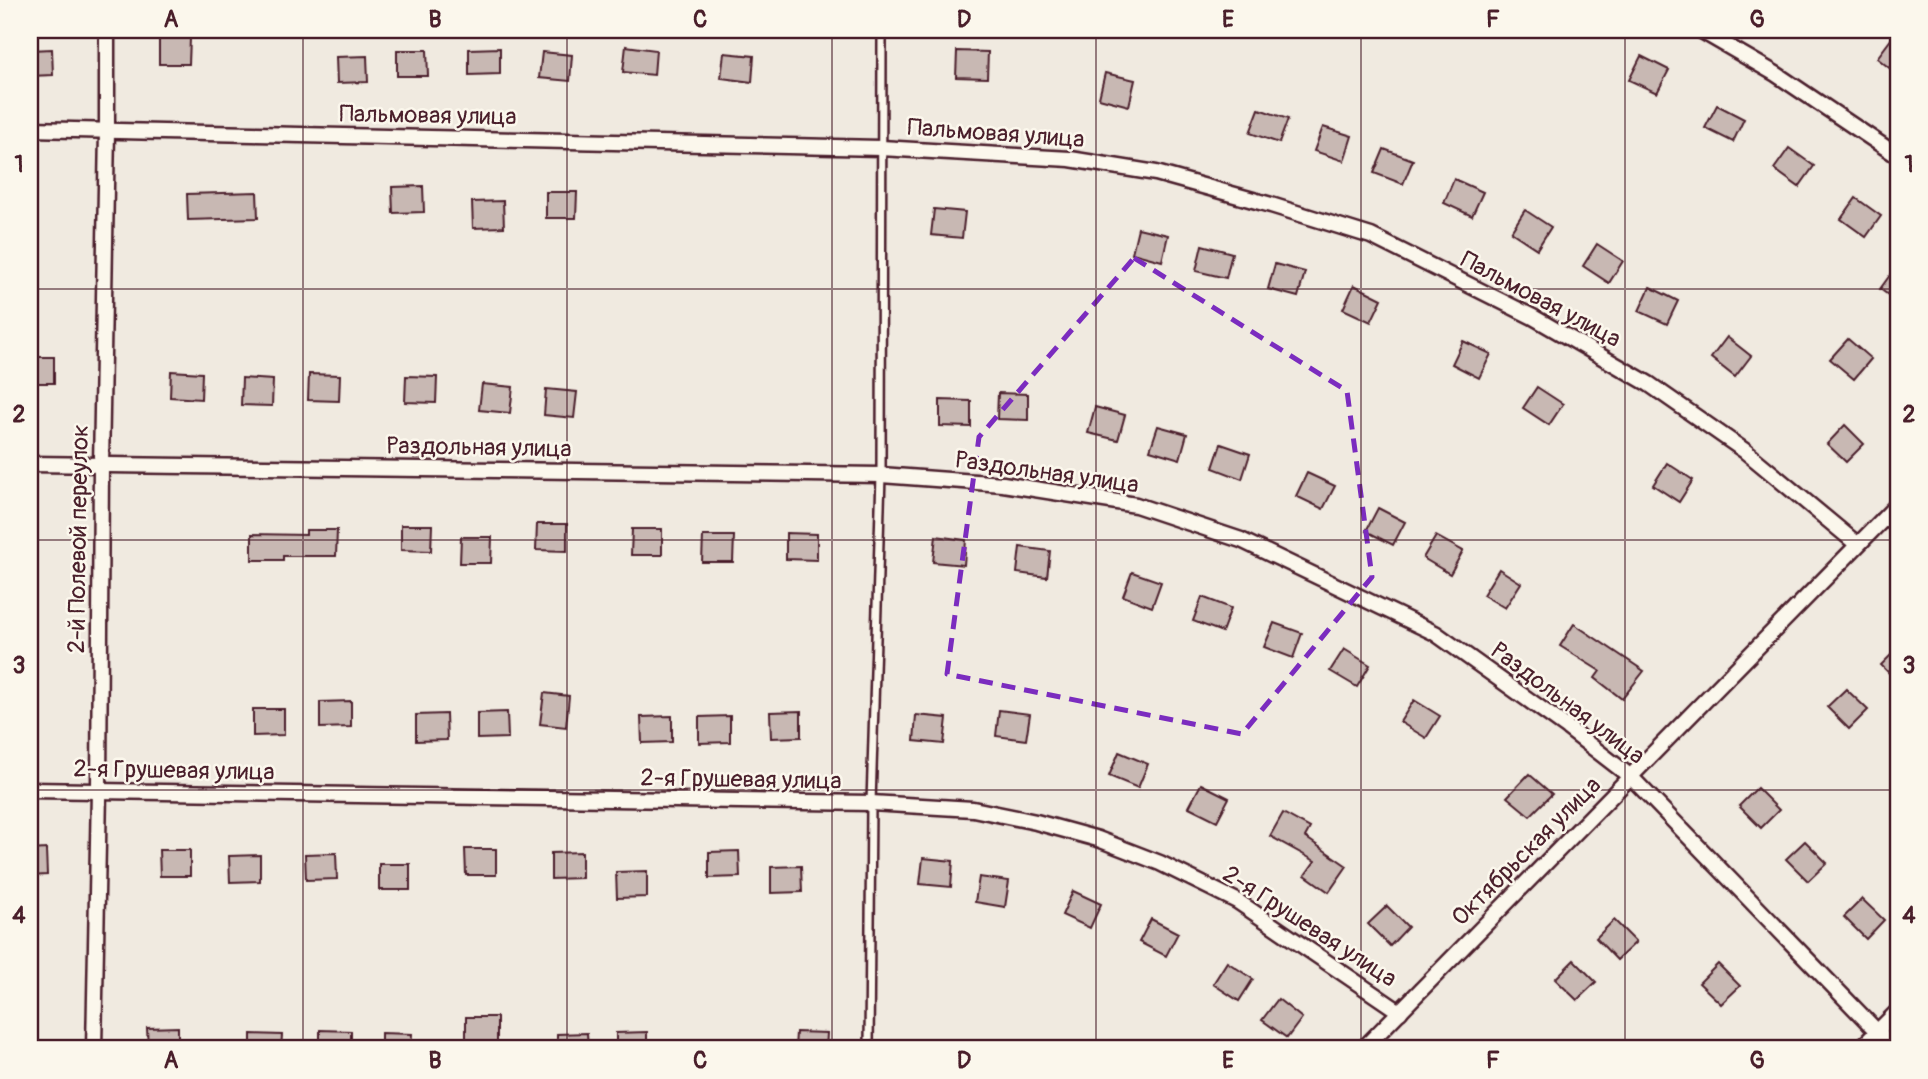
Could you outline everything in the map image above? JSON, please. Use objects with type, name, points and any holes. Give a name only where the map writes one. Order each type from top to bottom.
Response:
[{"type":"street","name":"2-й Полевой переулок","points":[[94,1049],[107,30]]},
{"type":"street","points":[[1700,30],[1776,74],[1898,156]]},
{"type":"street","name":"Пальмовая улица","points":[[30,129],[881,148],[1070,159],[1156,173],[1371,236],[1533,317],[1649,384],[1745,451],[1857,544]]},
{"type":"street","name":"Раздольная улица","points":[[30,464],[881,475],[1003,484],[1136,505],[1241,540],[1435,633],[1565,726],[1631,777],[1894,1049]]},
{"type":"street","name":"Октябрьская улица","points":[[1363,1049],[1898,504]]},
{"type":"street","name":"2-я Грушевая улица","points":[[30,790],[871,803],[973,809],[1098,839],[1160,863],[1237,901],[1400,1012]]},
{"type":"street","points":[[1860,1049],[1898,1011]]},
{"type":"lane","points":[[869,1049],[871,803],[881,475],[882,30]]},
{"type":"highlighted area","points":[[1134,258],[1347,391],[1372,577],[1242,734],[947,674],[979,437]]},
{"type":"building","points":[[1898,30],[1898,75],[1877,58]]},
{"type":"building","points":[[159,38],[190,38],[189,64],[159,64]]},
{"type":"building","points":[[626,46],[656,50],[654,75],[623,72]]},
{"type":"building","points":[[500,48],[500,74],[469,75],[469,49]]},
{"type":"building","points":[[52,49],[53,75],[30,76],[30,50]]},
{"type":"building","points":[[397,50],[427,50],[428,76],[397,76]]},
{"type":"building","points":[[957,51],[988,52],[987,78],[956,77]]},
{"type":"building","points":[[542,52],[572,55],[570,81],[539,78]]},
{"type":"building","points":[[724,53],[754,56],[752,82],[721,78]]},
{"type":"building","points":[[367,56],[368,82],[337,83],[336,57]]},
{"type":"building","points":[[1641,56],[1669,70],[1657,93],[1629,80]]},
{"type":"building","points":[[1105,73],[1135,80],[1129,106],[1099,98]]},
{"type":"building","points":[[1717,105],[1744,119],[1733,142],[1705,128]]},
{"type":"building","points":[[1259,109],[1288,119],[1279,143],[1250,133]]},
{"type":"building","points":[[1323,127],[1352,136],[1344,161],[1314,151]]},
{"type":"building","points":[[1789,148],[1814,166],[1799,187],[1774,169]]},
{"type":"building","points":[[1384,149],[1413,160],[1403,184],[1374,173]]},
{"type":"building","points":[[1454,179],[1483,192],[1472,216],[1444,203]]},
{"type":"building","points":[[423,186],[424,212],[393,213],[392,187]]},
{"type":"building","points":[[257,192],[258,218],[188,220],[187,194]]},
{"type":"building","points":[[546,192],[577,192],[576,218],[546,218]]},
{"type":"building","points":[[1856,198],[1881,216],[1866,237],[1841,219]]},
{"type":"building","points":[[503,201],[504,227],[473,228],[472,202]]},
{"type":"building","points":[[934,209],[965,212],[962,238],[931,235]]},
{"type":"building","points":[[1525,210],[1551,227],[1537,249],[1511,232]]},
{"type":"building","points":[[1138,228],[1168,235],[1162,261],[1132,253]]},
{"type":"building","points":[[1597,244],[1623,261],[1609,283],[1583,266]]},
{"type":"building","points":[[1202,245],[1232,253],[1226,278],[1196,271]]},
{"type":"building","points":[[1275,264],[1305,272],[1298,297],[1268,289]]},
{"type":"building","points":[[1898,264],[1898,302],[1880,289]]},
{"type":"building","points":[[1354,285],[1382,299],[1371,322],[1343,309]]},
{"type":"building","points":[[1650,287],[1678,301],[1667,324],[1639,311]]},
{"type":"building","points":[[1727,337],[1751,356],[1735,377],[1711,358]]},
{"type":"building","points":[[1848,339],[1871,359],[1854,379],[1830,359]]},
{"type":"building","points":[[1463,341],[1491,354],[1479,378],[1452,364]]},
{"type":"building","points":[[30,357],[54,357],[54,383],[30,383]]},
{"type":"building","points":[[171,371],[202,373],[201,399],[170,397]]},
{"type":"building","points":[[309,374],[340,375],[339,401],[308,400]]},
{"type":"building","points":[[406,376],[437,377],[436,403],[405,402]]},
{"type":"building","points":[[242,378],[273,380],[272,406],[241,405]]},
{"type":"building","points":[[482,384],[513,387],[510,413],[479,410]]},
{"type":"building","points":[[1537,387],[1563,404],[1549,425],[1523,408]]},
{"type":"building","points":[[546,389],[577,392],[574,418],[544,415]]},
{"type":"building","points":[[998,393],[1028,394],[1028,420],[997,419]]},
{"type":"building","points":[[940,400],[971,401],[971,427],[940,426]]},
{"type":"building","points":[[1095,407],[1125,415],[1118,440],[1088,433]]},
{"type":"building","points":[[1845,425],[1864,444],[1846,462],[1827,444]]},
{"type":"building","points":[[1158,426],[1187,434],[1180,459],[1150,450]]},
{"type":"building","points":[[1221,444],[1250,454],[1242,479],[1213,468]]},
{"type":"building","points":[[1667,463],[1693,480],[1679,502],[1653,485]]},
{"type":"building","points":[[1307,473],[1335,486],[1323,509],[1296,496]]},
{"type":"building","points":[[1378,508],[1405,522],[1393,545],[1366,531]]},
{"type":"building","points":[[537,524],[567,524],[567,551],[536,550]]},
{"type":"building","points":[[401,525],[432,525],[431,551],[401,550]]},
{"type":"building","points":[[632,529],[662,529],[662,555],[631,555]]},
{"type":"building","points":[[306,530],[337,530],[336,556],[283,556],[283,560],[252,560],[252,534],[306,535]]},
{"type":"building","points":[[786,533],[817,534],[817,560],[786,559]]},
{"type":"building","points":[[703,536],[734,536],[733,562],[702,562]]},
{"type":"building","points":[[936,536],[966,540],[964,565],[933,562]]},
{"type":"building","points":[[1436,536],[1463,551],[1450,574],[1423,558]]},
{"type":"building","points":[[461,537],[492,537],[491,563],[460,563]]},
{"type":"building","points":[[1020,547],[1050,551],[1047,577],[1017,573]]},
{"type":"building","points":[[1499,569],[1521,583],[1505,608],[1483,595]]},
{"type":"building","points":[[1132,572],[1161,582],[1152,607],[1123,596]]},
{"type":"building","points":[[1202,597],[1231,608],[1222,632],[1193,621]]},
{"type":"building","points":[[1274,623],[1302,633],[1293,658],[1264,647]]},
{"type":"building","points":[[1574,624],[1644,671],[1622,699],[1595,678],[1600,671],[1560,646]]},
{"type":"building","points":[[1898,648],[1898,682],[1881,665]]},
{"type":"building","points":[[1344,649],[1370,665],[1357,687],[1330,671]]},
{"type":"building","points":[[1846,689],[1868,710],[1849,729],[1827,707]]},
{"type":"building","points":[[544,693],[569,696],[566,727],[540,724]]},
{"type":"building","points":[[1414,700],[1440,716],[1426,738],[1400,722]]},
{"type":"building","points":[[351,701],[351,727],[320,728],[320,702]]},
{"type":"building","points":[[253,709],[284,709],[284,735],[253,736]]},
{"type":"building","points":[[999,710],[1030,714],[1026,740],[996,736]]},
{"type":"building","points":[[801,711],[801,737],[771,738],[770,712]]},
{"type":"building","points":[[507,712],[508,738],[477,739],[477,713]]},
{"type":"building","points":[[446,714],[447,740],[416,741],[416,715]]},
{"type":"building","points":[[916,715],[947,718],[944,744],[914,741]]},
{"type":"building","points":[[672,716],[672,742],[642,743],[641,717]]},
{"type":"building","points":[[730,716],[730,742],[699,743],[699,717]]},
{"type":"building","points":[[1119,752],[1148,764],[1138,788],[1109,776]]},
{"type":"building","points":[[1529,774],[1552,794],[1530,816],[1507,797]]},
{"type":"building","points":[[1201,784],[1229,798],[1217,821],[1189,807]]},
{"type":"building","points":[[1757,788],[1779,810],[1761,828],[1739,806]]},
{"type":"building","points":[[1283,813],[1310,828],[1305,837],[1347,866],[1329,892],[1305,875],[1315,861],[1270,836]]},
{"type":"building","points":[[1805,841],[1827,863],[1808,881],[1786,859]]},
{"type":"building","points":[[46,849],[47,875],[30,876],[30,850]]},
{"type":"building","points":[[465,849],[496,849],[496,875],[466,875]]},
{"type":"building","points":[[159,850],[190,850],[190,876],[160,876]]},
{"type":"building","points":[[739,851],[740,877],[709,878],[709,852]]},
{"type":"building","points":[[582,852],[582,878],[551,879],[551,853]]},
{"type":"building","points":[[336,853],[337,879],[306,880],[305,854]]},
{"type":"building","points":[[260,855],[260,881],[230,882],[229,856]]},
{"type":"building","points":[[923,858],[953,861],[951,887],[920,884]]},
{"type":"building","points":[[379,864],[410,864],[410,890],[379,890]]},
{"type":"building","points":[[801,866],[802,892],[771,893],[771,867]]},
{"type":"building","points":[[647,871],[647,897],[617,898],[616,872]]},
{"type":"building","points":[[979,877],[1009,881],[1005,907],[975,902]]},
{"type":"building","points":[[1073,891],[1101,904],[1090,928],[1062,915]]},
{"type":"building","points":[[1862,899],[1884,920],[1866,939],[1844,917]]},
{"type":"building","points":[[1387,906],[1408,927],[1390,946],[1368,924]]},
{"type":"building","points":[[1151,919],[1178,933],[1166,956],[1139,942]]},
{"type":"building","points":[[1614,920],[1636,942],[1617,960],[1596,938]]},
{"type":"building","points":[[1574,960],[1596,982],[1577,1000],[1555,979]]},
{"type":"building","points":[[1227,962],[1253,979],[1239,1001],[1213,984]]},
{"type":"building","points":[[1718,964],[1740,986],[1721,1004],[1699,983]]},
{"type":"building","points":[[1278,999],[1302,1018],[1287,1038],[1262,1020]]},
{"type":"building","points":[[466,1017],[497,1017],[497,1042],[466,1043]]},
{"type":"building","points":[[178,1027],[178,1049],[148,1049],[147,1028]]},
{"type":"building","points":[[320,1030],[351,1031],[351,1049],[320,1049]]},
{"type":"building","points":[[647,1032],[647,1049],[616,1049],[616,1033]]},
{"type":"building","points":[[796,1032],[827,1033],[826,1049],[795,1049]]},
{"type":"building","points":[[381,1033],[412,1034],[411,1049],[381,1049]]},
{"type":"building","points":[[587,1033],[588,1049],[557,1049],[557,1034]]},
{"type":"building","points":[[251,1034],[282,1035],[281,1049],[251,1049]]}]
